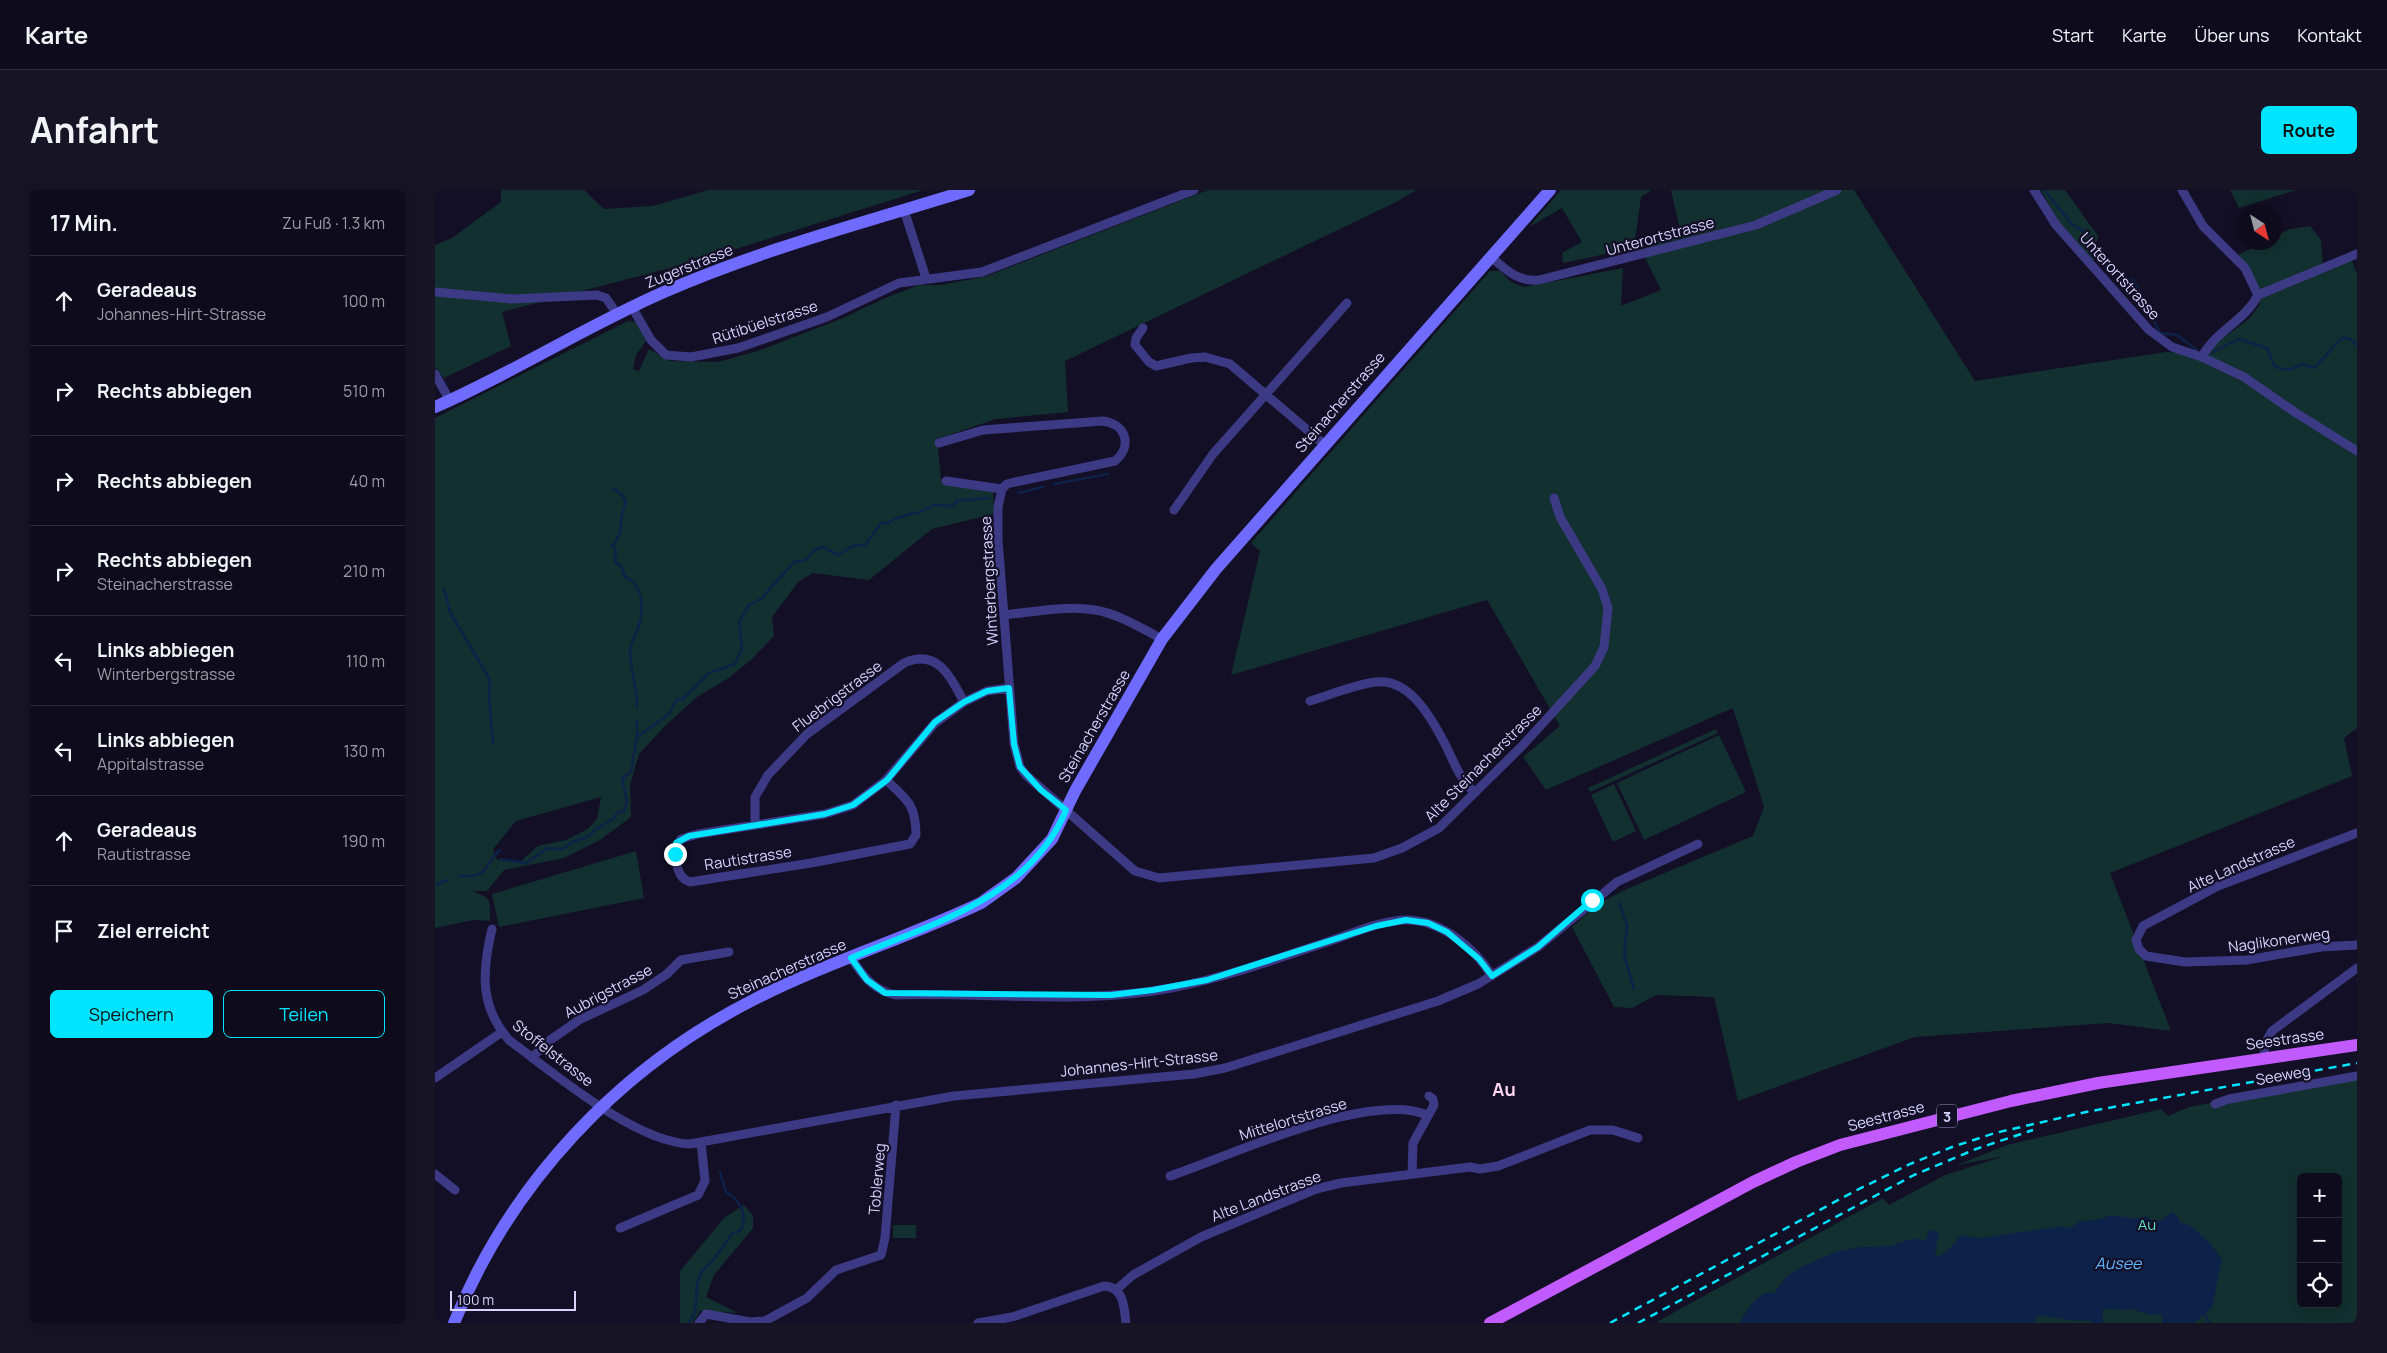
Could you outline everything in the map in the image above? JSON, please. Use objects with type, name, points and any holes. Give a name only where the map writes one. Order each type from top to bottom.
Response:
[{"type":"main road","name":"Seestrasse","points":[[1490,1323],[1753,1182],[1796,1162],[1840,1145],[2011,1101],[2098,1083],[2357,1045]]},
{"type":"street","name":"Zugerstrasse","points":[[435,407],[617,314],[689,282],[768,253],[969,190]]},
{"type":"street","name":"Rütibüelstrasse","points":[[632,307],[642,321],[651,340],[666,355],[680,357],[711,355],[803,326],[899,283],[982,272],[1194,190]]},
{"type":"street","name":"Steinacherstrasse","points":[[454,1323],[477,1272],[512,1213],[562,1146],[602,1106],[663,1056],[705,1027],[757,998],[968,909],[1005,887],[1045,849],[1060,826],[1079,784],[1162,639],[1215,569],[1550,190]]},
{"type":"street","name":"Unterortstrasse","points":[[1491,257],[1515,276],[1527,280],[1539,280],[1756,226],[1837,190]]},
{"type":"street","name":"Unterortstrasse","points":[[2033,190],[2056,225],[2126,307],[2149,330],[2173,346],[2202,357],[2244,377],[2296,413],[2357,451]]},
{"type":"street","points":[[2182,190],[2203,226],[2245,268],[2258,294]]},
{"type":"street","points":[[904,210],[926,278]]},
{"type":"street","points":[[2202,357],[2213,340],[2251,308],[2258,294],[2357,254]]},
{"type":"street","points":[[435,292],[512,299],[597,295],[606,298],[617,314]]},
{"type":"street","points":[[1174,510],[1213,454],[1347,303]]},
{"type":"street","points":[[1143,328],[1136,338],[1135,345],[1153,365],[1160,366],[1191,358],[1205,357],[1230,364],[1325,445]]},
{"type":"street","points":[[435,374],[450,401]]},
{"type":"street","points":[[939,443],[983,430],[1103,420],[1116,424],[1122,432],[1125,442],[1124,451],[1115,461],[1015,482],[1007,484],[1001,489],[946,480]]},
{"type":"street","name":"Winterbergstrasse","points":[[1001,489],[998,507],[998,540],[1014,744],[1020,767],[1041,790],[1066,810]]},
{"type":"street","name":"Alte Steinacherstrasse","points":[[1066,810],[1135,871],[1159,878],[1374,858],[1428,836],[1439,828],[1475,793],[1582,682],[1595,666],[1604,647],[1608,608],[1602,590],[1568,534],[1554,498]]},
{"type":"street","points":[[1003,614],[1078,609],[1094,610],[1116,617],[1162,639]]},
{"type":"street","name":"Fluebrigstrasse","points":[[755,825],[755,797],[768,775],[807,734],[905,663],[917,657],[932,659],[939,664],[964,702]]},
{"type":"street","points":[[1310,701],[1377,682],[1396,684],[1419,702],[1444,742],[1463,779],[1475,793]]},
{"type":"street","points":[[887,780],[935,722],[964,702],[987,691],[1009,688]]},
{"type":"street","name":"Rautistrasse","points":[[887,780],[907,798],[913,810],[917,834],[910,844],[820,862],[690,882],[682,877],[678,870],[675,848],[681,839],[839,810],[865,797],[887,780]]},
{"type":"street","name":"Alte Landstrasse","points":[[2146,956],[2139,949],[2136,940],[2143,926],[2218,886],[2357,832]]},
{"type":"street","name":"Johannes-Hirt-Strasse","points":[[602,1106],[644,1132],[667,1142],[690,1144],[961,1094],[1005,1094],[1195,1074],[1225,1068],[1438,1001],[1492,976],[1538,947],[1617,882],[1698,844]]},
{"type":"street","points":[[851,958],[875,987],[885,993],[896,995],[1111,995],[1169,988],[1207,980],[1376,926],[1406,920],[1428,923],[1447,932],[1479,959],[1492,976]]},
{"type":"street","name":"Stoffelstrasse","points":[[492,929],[486,954],[484,983],[491,1011],[502,1032],[510,1041],[532,1058],[602,1106]]},
{"type":"street","name":"Naglikonerweg","points":[[2146,956],[2185,962],[2224,962],[2260,958],[2321,947],[2357,945]]},
{"type":"street","name":"Aubrigstrasse","points":[[532,1058],[546,1043],[572,1025],[643,990],[667,974],[681,960],[729,952]]},
{"type":"street","points":[[2264,1058],[2265,1044],[2272,1031],[2357,968]]},
{"type":"street","points":[[435,1078],[502,1032]]},
{"type":"street","name":"Seeweg","points":[[2215,1104],[2229,1099],[2357,1076]]},
{"type":"street","points":[[1412,1174],[1413,1143],[1433,1105],[1433,1099],[1429,1096]]},
{"type":"street","name":"Toblerweg","points":[[699,1323],[706,1314],[750,1322],[765,1321],[807,1298],[836,1270],[881,1255],[888,1210],[896,1105]]},
{"type":"street","name":"Mittelortstrasse","points":[[1170,1176],[1264,1141],[1355,1114],[1386,1108],[1421,1112],[1427,1115]]},
{"type":"street","name":"Alte Landstrasse","points":[[1117,1290],[1133,1275],[1201,1236],[1291,1197],[1341,1183],[1470,1167],[1480,1169],[1498,1166],[1590,1130],[1613,1130],[1638,1138]]},
{"type":"street","points":[[621,1228],[698,1195],[705,1181],[701,1142]]},
{"type":"street","points":[[435,1174],[455,1190]]},
{"type":"street","points":[[978,1323],[1012,1317],[1097,1288],[1109,1287],[1117,1290],[1124,1302],[1126,1323]]},
{"type":"green space","points":[[501,190],[584,190],[604,209],[652,206],[709,190],[923,190],[704,259],[502,312],[511,346],[444,378],[435,367],[435,245],[452,238],[501,202]]},
{"type":"green space","points":[[1208,190],[1416,190],[1396,202],[1065,361],[1068,412],[996,419],[937,439],[941,479],[993,490],[994,514],[932,529],[869,580],[813,573],[798,582],[772,617],[774,636],[751,660],[727,679],[697,697],[666,725],[639,754],[630,785],[631,817],[600,840],[564,858],[504,870],[487,891],[472,891],[489,900],[490,921],[473,920],[435,928],[435,418],[628,321],[637,322],[646,341],[636,355],[633,369],[639,371],[649,349],[670,361],[718,362],[761,350],[843,318],[919,285],[941,285],[987,276]],"holes":[[[601,797],[597,819],[588,829],[566,840],[538,846],[521,861],[497,860],[493,849],[516,821]]]},
{"type":"green space","points":[[1561,190],[1652,190],[1641,197],[1634,248],[1563,263],[1562,253],[1582,242],[1562,208],[1529,227]]},
{"type":"green space","points":[[1671,190],[1854,190],[1975,381],[2166,352],[2209,353],[2211,347],[2249,319],[2260,304],[2258,295],[2234,257],[2248,250],[2282,250],[2282,233],[2290,229],[2310,226],[2321,240],[2323,267],[2350,256],[2357,274],[2357,728],[2344,738],[2352,776],[2110,873],[2171,1031],[2109,1023],[1915,1037],[1738,1101],[1714,997],[1656,995],[1632,1008],[1614,1007],[1572,927],[1599,903],[1629,888],[1753,836],[1764,807],[1733,708],[1546,790],[1523,757],[1560,726],[1487,600],[1231,675],[1260,551],[1251,543],[1490,271],[1500,271],[1511,282],[1524,287],[1623,268],[1621,306],[1661,290],[1641,250],[1680,230]]},
{"type":"green space","points":[[2041,190],[2065,190],[2098,236],[2093,265],[2059,223]]},
{"type":"green space","points":[[2230,190],[2296,190],[2248,205],[2238,205]]},
{"type":"green space","points":[[1716,729],[1718,733],[1590,792],[1588,788]]},
{"type":"green space","points":[[1719,735],[1746,792],[1644,840],[1617,783]]},
{"type":"green space","points":[[1614,784],[1636,831],[1613,842],[1591,795]]},
{"type":"green space","points":[[636,851],[644,898],[499,927],[492,894]]},
{"type":"green space","name":"Au","points":[[2357,1076],[2357,1323],[1659,1323],[1658,1321],[1883,1198],[1889,1205],[1945,1175],[2005,1156],[1957,1165],[2007,1145],[2161,1109],[2168,1116],[2189,1107]]},
{"type":"green space","points":[[744,1205],[753,1216],[753,1228],[714,1275],[706,1297],[738,1313],[700,1311],[693,1323],[680,1323],[680,1271],[724,1218]]},
{"type":"green space","points":[[893,1225],[916,1225],[916,1238],[893,1238]]},
{"type":"water","name":"Ausee","points":[[2172,1212],[2177,1215],[2180,1222],[2191,1226],[2210,1243],[2222,1260],[2212,1308],[2194,1323],[2162,1323],[2162,1314],[2150,1315],[2135,1310],[2103,1309],[2103,1323],[2038,1315],[2034,1323],[1740,1323],[1753,1302],[1763,1295],[1774,1293],[1787,1276],[1799,1268],[1835,1252],[1861,1247],[1890,1246],[1914,1238],[1926,1241],[1928,1233],[1932,1230],[1939,1233],[1935,1255],[1940,1256],[1961,1235],[1980,1238],[2062,1226],[2071,1228],[2080,1221],[2097,1220],[2109,1216],[2136,1219],[2145,1216],[2156,1222]]},
{"type":"waterway","points":[[2044,190],[2072,224],[2092,237],[2095,255],[2099,261],[2110,270],[2134,281],[2160,333],[2177,335],[2197,350]]},
{"type":"waterway","points":[[2213,352],[2239,339],[2267,348],[2275,367],[2289,370],[2303,364],[2314,368],[2342,338],[2350,339],[2357,345]]},
{"type":"waterway","points":[[1054,484],[1108,474]]},
{"type":"waterway","points":[[1018,493],[1043,487]]},
{"type":"waterway","points":[[613,488],[625,500],[619,535],[612,546],[616,550],[615,562],[621,566],[625,577],[636,586],[642,606],[640,621],[630,649],[637,707]]},
{"type":"waterway","points":[[637,737],[669,714],[677,699],[683,699],[709,673],[735,664],[742,649],[739,622],[749,605],[762,598],[794,562],[806,560],[814,550],[822,547],[839,555],[852,546],[865,545],[882,522],[887,524],[896,518],[920,512],[934,505],[952,506],[957,501],[989,498]]},
{"type":"waterway","points":[[444,588],[450,612],[490,680],[489,697],[493,743]]},
{"type":"waterway","points":[[501,859],[526,863],[548,848],[563,849],[574,841],[588,837],[595,830],[613,819],[618,812],[624,811],[627,801],[622,779],[631,771],[637,737],[637,720]]},
{"type":"waterway","points":[[459,876],[481,873],[500,850]]},
{"type":"waterway","points":[[435,885],[447,880]]},
{"type":"waterway","points":[[1619,903],[1627,925],[1624,955],[1634,989]]},
{"type":"waterway","points":[[689,1323],[695,1313],[697,1285],[702,1271],[713,1260],[733,1233],[740,1231],[743,1226],[742,1209],[731,1195],[726,1192],[720,1172]]},
{"type":"waterway","points":[[2205,1314],[2209,1323]]},
{"type":"railway","points":[[1610,1323],[1855,1191],[1910,1164],[1952,1147],[1995,1133],[2086,1112],[2357,1063]]},
{"type":"railway","points":[[1638,1323],[1914,1175],[1976,1149],[2033,1130]]},
{"type":"district","name":"Au","points":[[1504,1089]]},
{"type":"route","points":[[675,854],[676,843],[689,836],[825,814],[853,805],[887,780],[935,722],[964,702],[987,691],[1009,688],[1014,744],[1020,767],[1041,790],[1066,810],[1060,826],[1053,839],[1038,857],[993,896],[968,909],[851,958],[867,980],[885,993],[896,995],[1111,995],[1169,988],[1207,980],[1376,926],[1406,920],[1428,923],[1447,932],[1479,959],[1492,976],[1538,947],[1592,900]]}]
